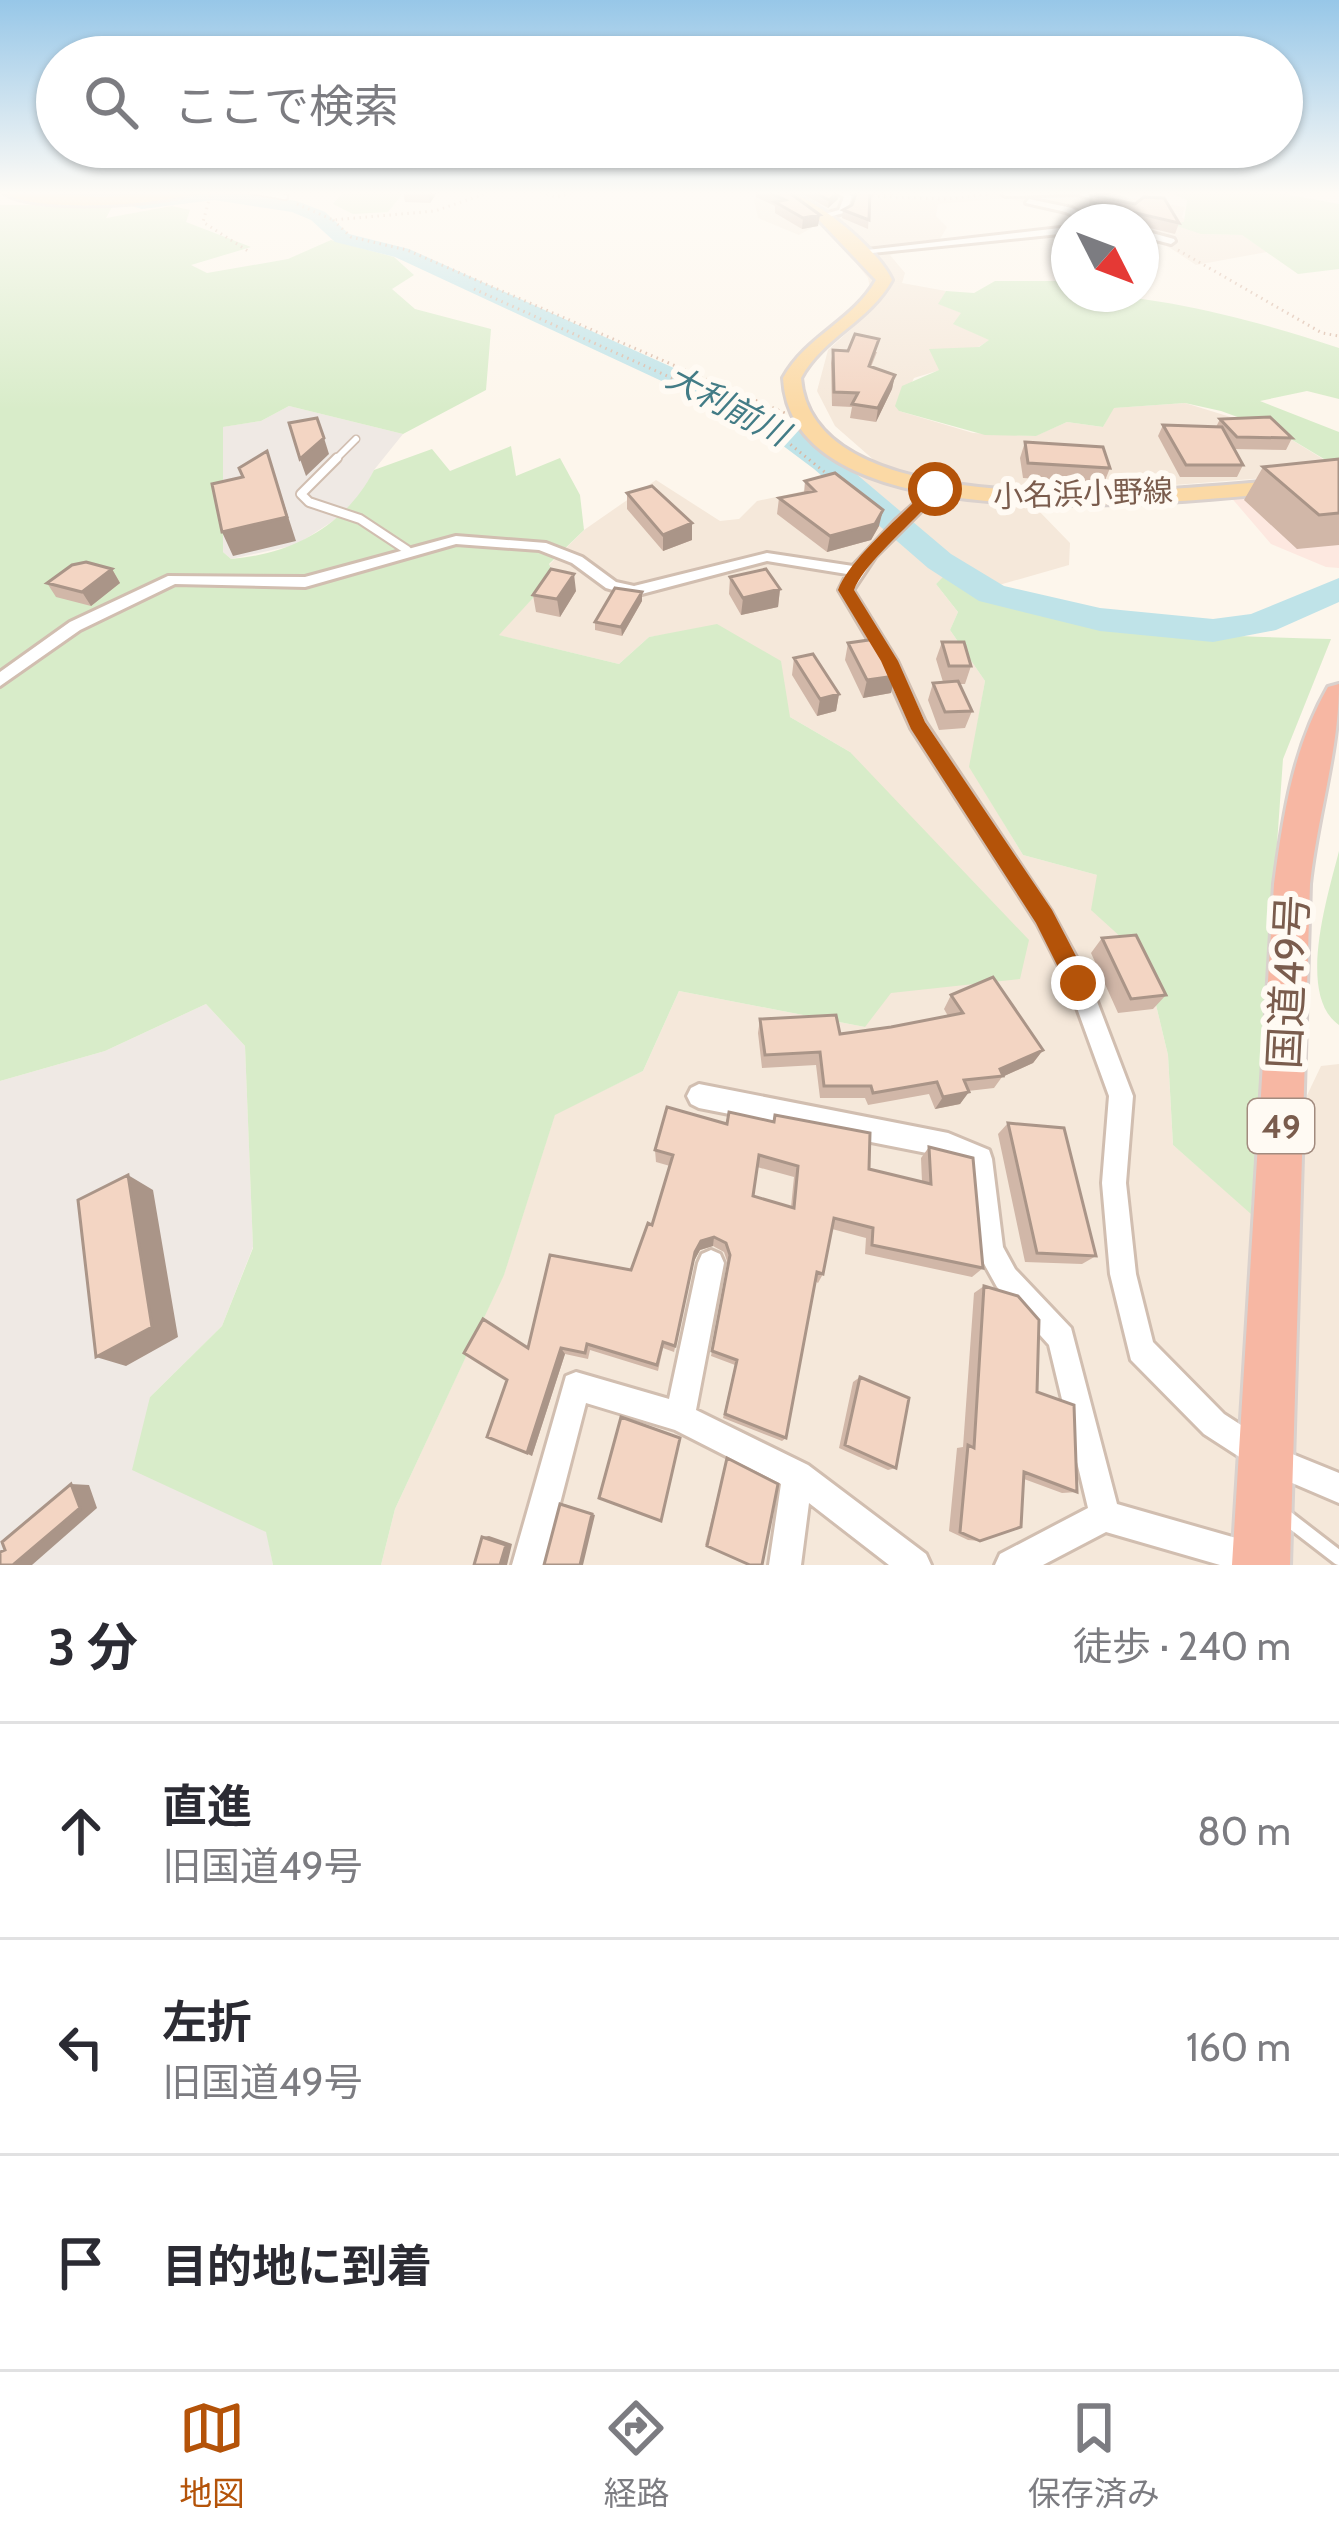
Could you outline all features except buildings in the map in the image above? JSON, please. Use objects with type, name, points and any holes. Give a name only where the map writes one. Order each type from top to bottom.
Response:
[{"type":"highway","name":"国道49号","points":[[1261,1563],[1292,884],[1309,774],[1320,730],[1339,695]]},
{"type":"main road","points":[[799,414],[792,396],[798,364],[883,286],[874,264]]},
{"type":"main road","name":"小名浜小野線","points":[[799,414],[839,451],[902,480],[978,497],[1061,500],[1339,481]]},
{"type":"street","points":[[935,489],[853,570],[846,590],[889,661],[917,724],[1044,916],[1078,983],[1121,1096],[1114,1183],[1123,1274],[1141,1350],[1265,1479],[1339,1488]]},
{"type":"street","points":[[0,680],[75,626],[173,579],[305,582],[406,550],[456,540],[517,541],[570,556],[610,585],[634,591],[766,557],[853,570]]},
{"type":"street","points":[[699,1096],[948,1145],[980,1159],[990,1250],[1006,1278],[1061,1338],[1105,1516]]},
{"type":"street","points":[[680,1417],[711,1263]]},
{"type":"street","points":[[528,1565],[576,1386],[680,1417],[797,1476],[915,1565]]},
{"type":"street","points":[[785,1565],[797,1476]]},
{"type":"street","points":[[1011,1565],[1105,1516],[1261,1563]]},
{"type":"lane","points":[[356,439],[302,494],[309,502],[380,530],[406,550]]},
{"type":"lane","points":[[1265,1479],[1339,1558]]},
{"type":"path","points":[[440,264],[775,411],[799,414]]},
{"type":"path","points":[[1201,264],[1302,322],[1339,336]]},
{"type":"path","points":[[486,284],[474,289],[754,415],[777,429],[834,480]]},
{"type":"shaded area","points":[[857,264],[898,264],[905,273],[902,283],[946,291],[939,304],[962,313],[954,324],[990,340],[940,370],[914,378],[899,411],[973,433],[1035,436],[1067,422],[1103,427],[1113,408],[1185,403],[1279,432],[1336,467],[1316,474],[1161,486],[1037,509],[1070,543],[1069,565],[999,585],[944,577],[936,584],[958,612],[950,630],[985,681],[970,767],[1023,855],[1097,875],[1145,959],[1168,1055],[1173,1145],[1251,1213],[1321,1066],[1339,1064],[1339,1565],[381,1565],[395,1509],[504,1274],[555,1114],[643,1071],[679,991],[865,1027],[850,752],[790,717],[682,632],[649,637],[619,664],[498,635],[554,575],[549,565],[584,530],[656,480],[720,521],[739,519],[757,501],[800,492],[875,461],[835,426],[817,391],[828,350],[874,308],[868,278]]},
{"type":"shaded area","points":[[289,406],[403,434],[374,470],[359,501],[333,521],[296,545],[231,559],[223,552],[222,427],[261,421]]},
{"type":"shaded area","points":[[1339,484],[1339,568],[1271,544],[1229,495]]},
{"type":"shaded area","points":[[206,1004],[245,1046],[253,1247],[222,1326],[150,1397],[267,1533],[273,1565],[0,1565],[0,1081],[105,1051]]},
{"type":"green space","points":[[0,264],[194,264],[207,273],[259,264],[402,264],[414,275],[392,289],[415,309],[491,329],[486,390],[403,434],[289,406],[261,421],[223,427],[223,552],[231,559],[296,543],[333,521],[374,470],[432,449],[450,471],[511,446],[516,476],[560,458],[580,495],[584,530],[549,564],[554,575],[499,635],[619,664],[649,637],[717,624],[781,661],[790,717],[850,752],[1029,940],[1020,979],[891,993],[865,1027],[679,991],[643,1071],[555,1115],[504,1275],[395,1509],[381,1565],[273,1565],[266,1532],[132,1470],[150,1397],[222,1326],[253,1248],[245,1046],[206,1004],[105,1051],[0,1081]]},
{"type":"green space","points":[[1284,264],[1339,264],[1339,269],[1298,274]]},
{"type":"green space","points":[[995,281],[1051,281],[1051,312],[1159,312],[1159,302],[1206,310],[1339,348],[1339,399],[1307,391],[1260,401],[1339,432],[1339,468],[1279,432],[1185,403],[1114,408],[1103,427],[1067,422],[1036,436],[985,435],[899,411],[895,406],[902,386],[939,370],[929,349],[979,347],[989,340],[953,324],[961,313],[938,304],[946,291],[974,293]]},
{"type":"green space","points":[[943,577],[989,596],[1085,621],[1182,633],[1331,639],[1283,759],[1251,1214],[1173,1145],[1168,1055],[1145,959],[1091,910],[1097,875],[1023,855],[969,767],[985,681],[950,630],[958,612],[936,584]]},
{"type":"green space","points":[[1339,851],[1339,1025],[1326,1011],[1317,968]]},
{"type":"waterway","name":"大利前川","points":[[427,264],[764,418],[940,561],[991,594],[1100,620],[1213,631],[1263,622],[1339,589]]},
{"type":"route","points":[[935,489],[893,536],[853,570],[846,590],[889,661],[917,724],[1044,916],[1078,983]]}]
